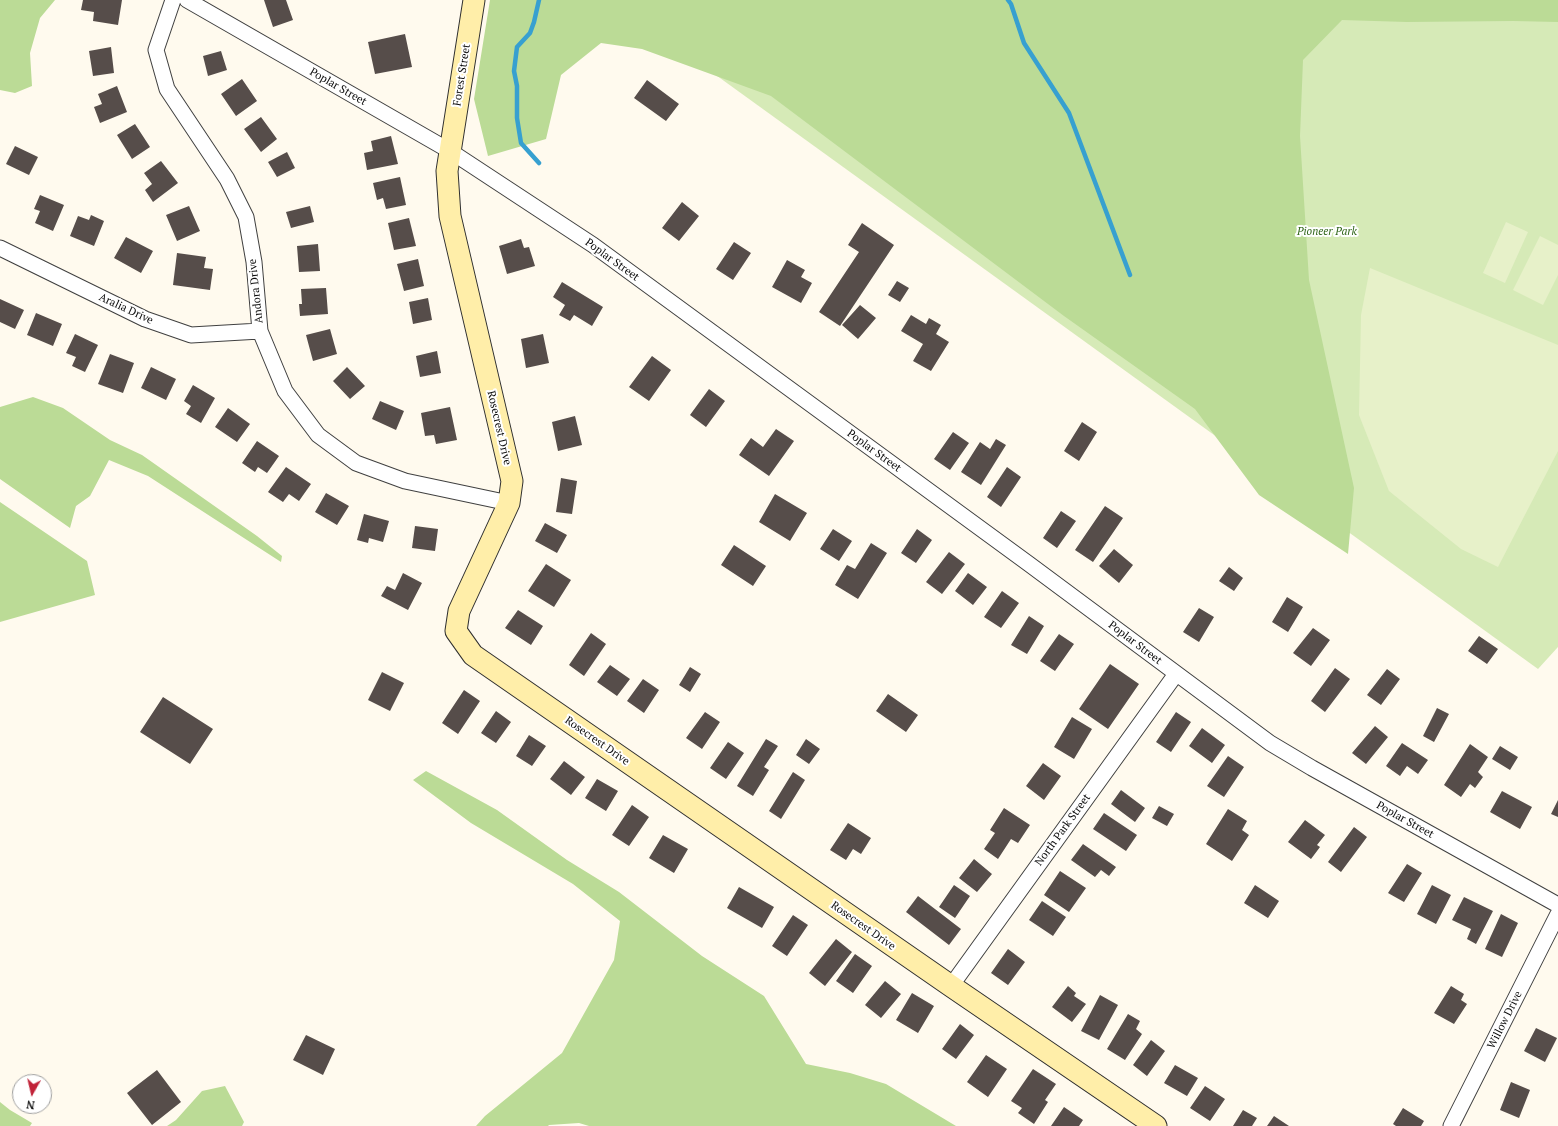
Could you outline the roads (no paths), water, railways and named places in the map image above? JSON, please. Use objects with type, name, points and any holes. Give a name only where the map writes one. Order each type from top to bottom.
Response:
[{"type":"street","name":"Andora Drive","points":[[173,0],[156,50],[166,88],[227,179],[246,217],[254,262],[260,331],[285,391],[318,435],[356,463],[405,481],[509,503]]},
{"type":"street","name":"Poplar Street","points":[[187,0],[450,151],[593,245],[1029,564],[1270,743],[1558,905]]},
{"type":"street","name":"Forest Street","points":[[450,151],[474,0]]},
{"type":"street","name":"Rosecrest Drive","points":[[450,151],[447,171],[450,216],[512,481],[509,503],[458,611],[456,632],[473,655],[1156,1126]]},
{"type":"street","name":"Aralia Drive","points":[[0,248],[145,319],[191,335],[260,331]]},
{"type":"street","name":"North Park Street","points":[[951,986],[1176,674]]},
{"type":"street","name":"Willow Drive","points":[[1451,1126],[1558,914]]},
{"type":"waterway","points":[[539,0],[530,33],[517,47],[514,71],[517,86],[517,118],[521,143],[539,163]]},
{"type":"waterway","points":[[1008,0],[1011,4],[1024,43],[1069,113],[1130,275]]},
{"type":"park label","name":"Pioneer Park","points":[[1327,232]]}]
